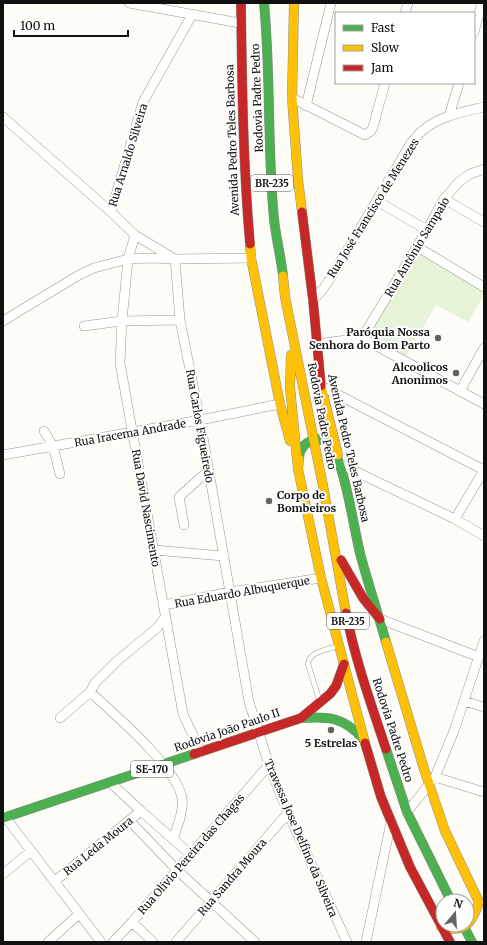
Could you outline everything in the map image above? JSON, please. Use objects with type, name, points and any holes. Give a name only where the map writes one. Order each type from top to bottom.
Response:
[{"type":"main road","name":"Avenida Pedro Teles Barbosa","points":[[241,3],[242,109],[245,184],[251,258],[280,404],[298,469],[321,578],[381,797],[410,867],[435,915]]},
{"type":"main road","points":[[264,3],[267,34]]},
{"type":"main road","name":"Rodovia Padre Pedro","points":[[269,3],[267,34],[268,110],[274,220],[282,264],[285,297],[314,439],[349,628],[368,694],[407,812],[446,893]]},
{"type":"main road","name":"Avenida Pedro Teles Barbosa","points":[[294,3],[292,98],[298,179],[313,300],[321,386],[361,557],[424,769],[432,781],[445,831],[484,913]]},
{"type":"main road","points":[[292,328],[290,387],[298,469]]},
{"type":"main road","points":[[298,469],[300,452],[304,444],[314,439],[322,440],[329,444],[340,464]]},
{"type":"main road","points":[[334,548],[357,589],[370,609],[380,619]]},
{"type":"main road","name":"Rodovia João Paulo II","points":[[4,818],[301,718],[330,694],[336,686],[344,664]]},
{"type":"main road","points":[[301,718],[324,716],[344,722],[356,730],[365,742]]},
{"type":"main road","points":[[475,916],[479,902]]},
{"type":"main road","name":"Avenida Pedro Teles Barbosa","points":[[445,933],[450,942]]},
{"type":"main road","points":[[467,933],[472,942]]},
{"type":"street","points":[[128,3],[141,4],[240,23]]},
{"type":"street","points":[[306,106],[331,3]]},
{"type":"street","points":[[475,28],[482,3]]},
{"type":"street","name":"Rua Arnaldo Silveira","points":[[111,212],[144,102],[192,15]]},
{"type":"street","points":[[292,98],[361,134],[368,134],[373,127],[386,84]]},
{"type":"street","points":[[450,116],[459,84]]},
{"type":"street","name":"Rua José Francisco de Menezes","points":[[313,300],[330,278],[411,143],[423,130],[435,122],[484,106]]},
{"type":"street","points":[[3,117],[135,235],[174,259]]},
{"type":"street","name":"Rua Antônio Sampaio","points":[[362,338],[444,199],[459,182],[470,174],[484,168]]},
{"type":"street","points":[[444,199],[484,222]]},
{"type":"street","points":[[377,201],[427,230]]},
{"type":"street","name":"Rua David Nascimento","points":[[135,235],[128,259],[122,321],[120,363],[183,714],[201,752]]},
{"type":"street","points":[[416,246],[484,287]]},
{"type":"street","points":[[3,321],[80,274],[94,268],[128,259],[251,258]]},
{"type":"street","name":"Rua Carlos Figueiredo","points":[[174,259],[180,320],[200,420],[230,592]]},
{"type":"street","points":[[84,326],[122,321],[180,320]]},
{"type":"street","points":[[316,344],[362,338],[484,404]]},
{"type":"street","points":[[460,391],[484,348]]},
{"type":"street","points":[[321,386],[484,470],[455,519]]},
{"type":"street","name":"Rua Iracema Andrade","points":[[3,455],[200,420],[280,404]]},
{"type":"street","points":[[44,431],[53,446],[60,474]]},
{"type":"street","points":[[340,464],[455,519],[484,536]]},
{"type":"street","points":[[184,525],[179,497],[209,470]]},
{"type":"street","points":[[154,550],[223,556]]},
{"type":"street","name":"Rua Eduardo Albuquerque","points":[[164,605],[230,592],[321,578]]},
{"type":"street","name":"Travessa Jose Delfino da Silveira","points":[[230,592],[249,702],[269,765],[288,813],[347,942]]},
{"type":"street","points":[[60,718],[90,692],[101,677],[157,628],[166,616]]},
{"type":"street","points":[[380,619],[479,657]]},
{"type":"street","points":[[407,812],[432,781],[454,731],[484,641]]},
{"type":"street","points":[[90,692],[129,727],[164,764],[179,787],[182,797],[182,805],[173,839]]},
{"type":"street","points":[[464,701],[484,707]]},
{"type":"street","name":"Rua Olivio Pereira das Chagas","points":[[113,942],[269,765]]},
{"type":"street","points":[[432,781],[484,792]]},
{"type":"street","points":[[111,783],[191,855]]},
{"type":"street","name":"Rua Leda Moura","points":[[55,881],[141,811]]},
{"type":"street","name":"Rua Sandra Moura","points":[[176,942],[288,813]]},
{"type":"street","points":[[4,818],[55,881],[100,942]]},
{"type":"street","points":[[366,942],[391,820]]},
{"type":"street","points":[[130,821],[177,870],[255,942]]},
{"type":"street","points":[[3,874],[31,851]]},
{"type":"street","points":[[48,942],[79,914]]},
{"type":"street","points":[[132,922],[153,942]]},
{"type":"lane","points":[[320,703],[308,661],[312,654],[339,646]]},
{"type":"green space","points":[[416,247],[484,292],[484,298],[483,297],[468,322],[436,305],[405,358],[366,338]]},
{"type":"traffic: fast","points":[[264,3],[268,57],[272,192],[275,226],[283,276]]},
{"type":"traffic: fast","points":[[299,459],[303,446],[312,440],[324,440],[335,452],[344,480],[358,546],[386,642]]},
{"type":"traffic: fast","points":[[301,718],[319,717],[342,722],[349,726],[363,739]]},
{"type":"traffic: fast","points":[[386,749],[407,812],[447,893]]},
{"type":"traffic: fast","points":[[3,818],[194,754]]},
{"type":"traffic: fast","points":[[467,933],[472,942]]},
{"type":"traffic: slow","points":[[294,3],[292,98],[302,212]]},
{"type":"traffic: slow","points":[[250,244],[251,258],[280,404],[290,441]]},
{"type":"traffic: slow","points":[[283,276],[285,297],[323,486],[346,613]]},
{"type":"traffic: slow","points":[[291,355],[290,387],[298,469]]},
{"type":"traffic: slow","points":[[321,386],[338,455]]},
{"type":"traffic: slow","points":[[299,459],[298,469],[321,578],[365,743]]},
{"type":"traffic: slow","points":[[386,642],[424,769],[445,831],[475,893]]},
{"type":"traffic: slow","points":[[475,894],[479,902],[475,912]]},
{"type":"traffic: jam","points":[[241,3],[244,154],[250,244]]},
{"type":"traffic: jam","points":[[302,212],[313,300],[321,386]]},
{"type":"traffic: jam","points":[[341,560],[363,598],[380,619]]},
{"type":"traffic: jam","points":[[346,613],[359,664],[386,749]]},
{"type":"traffic: jam","points":[[194,754],[301,718],[330,694],[336,686],[344,664]]},
{"type":"traffic: jam","points":[[365,743],[381,797],[410,867],[450,942]]},
{"type":"place","name":"Paróquia Nossa Senhora do Bom Parto","points":[[438,338]]},
{"type":"place","name":"Alcoolicos Anonimos","points":[[456,373]]},
{"type":"place","name":"Corpo de Bombeiros","points":[[269,501]]},
{"type":"place","name":"5 Estrelas","points":[[331,730]]}]
